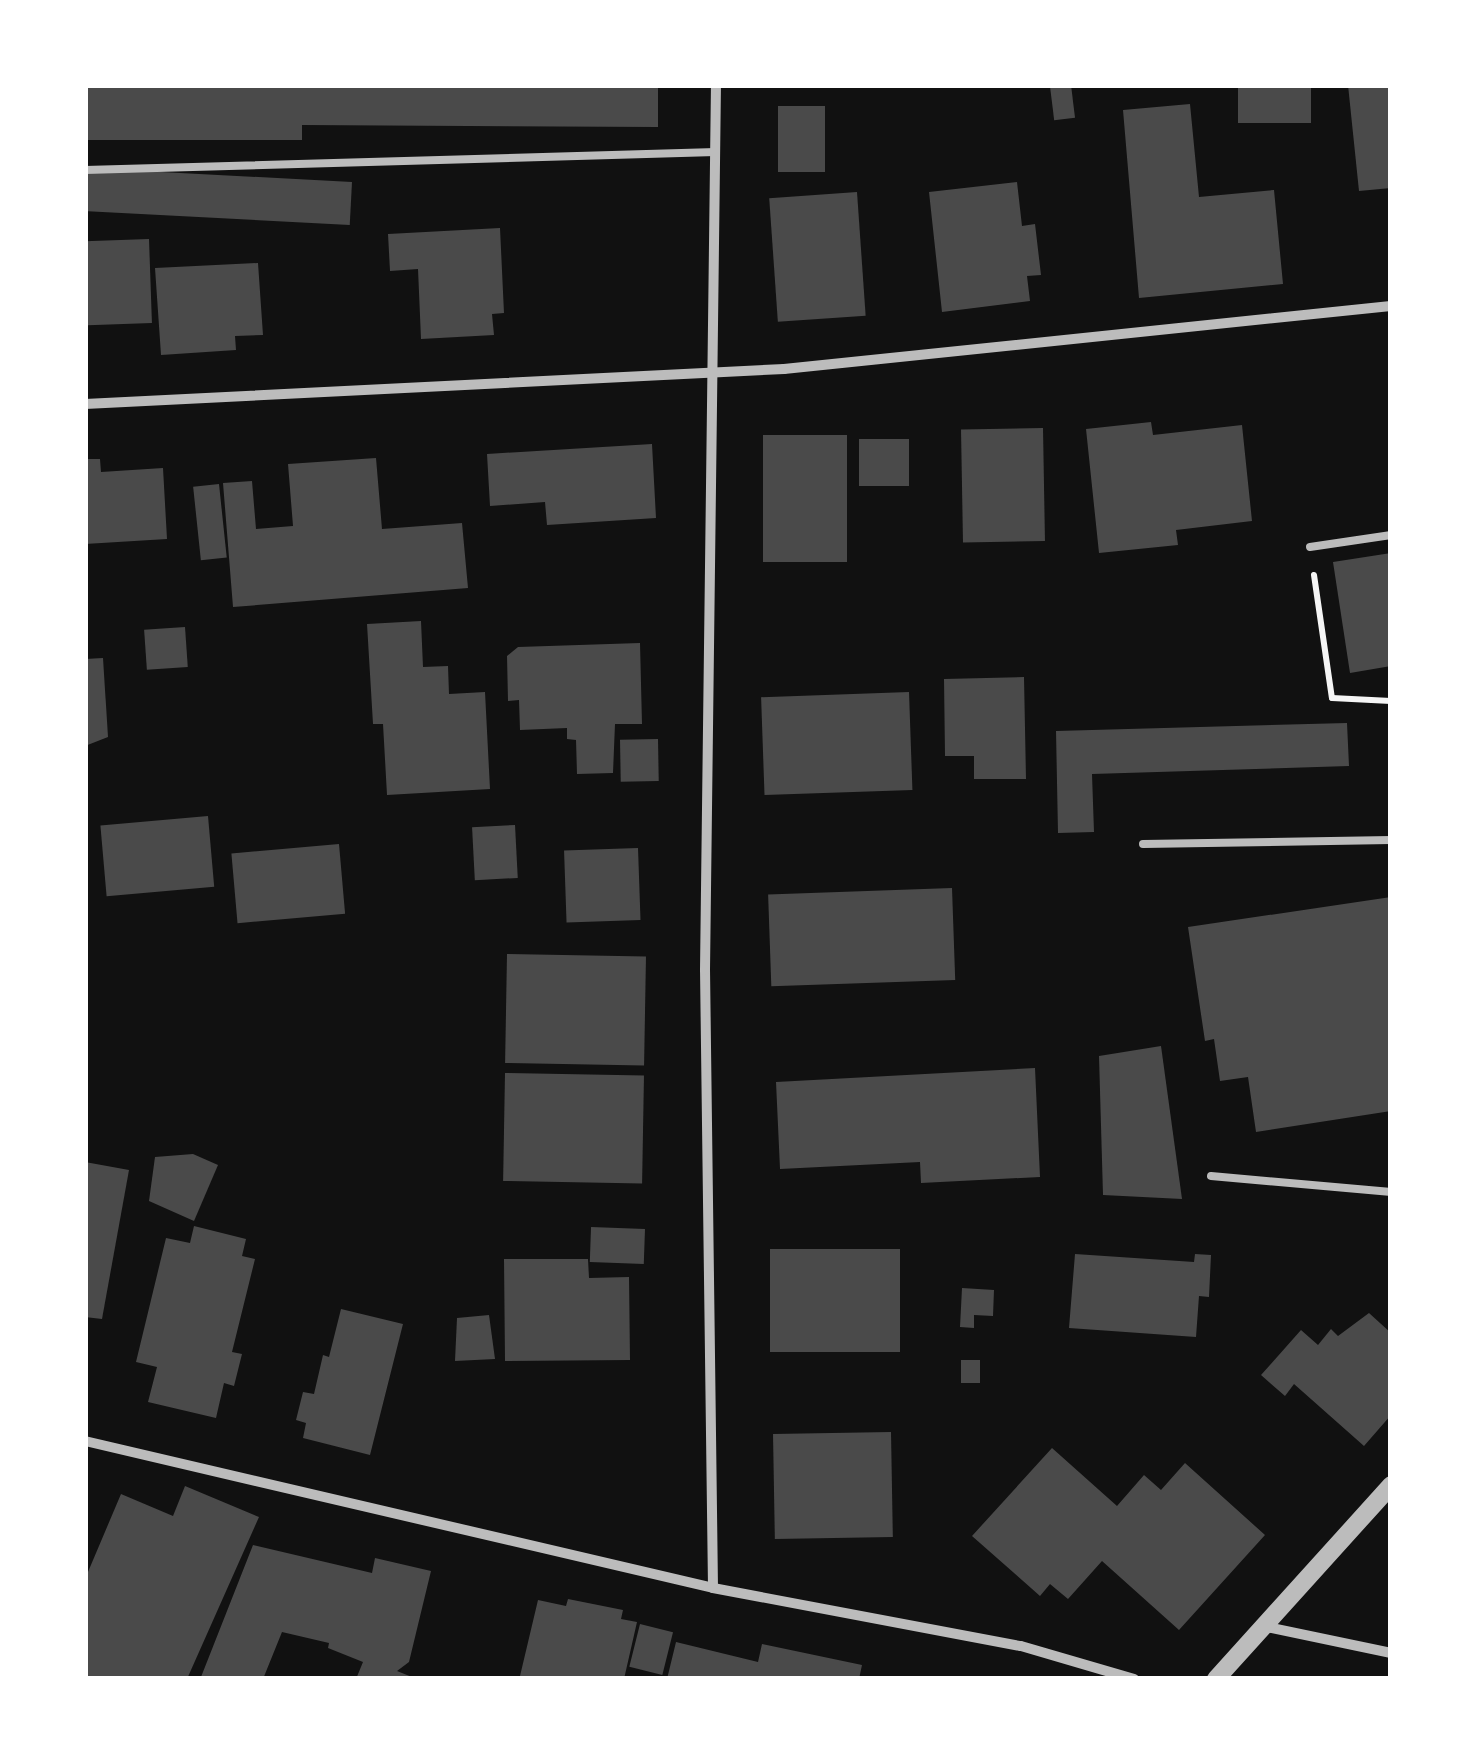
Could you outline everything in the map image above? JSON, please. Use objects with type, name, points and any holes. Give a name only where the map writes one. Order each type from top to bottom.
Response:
[{"type":"street","points":[[713,1588],[705,970],[716,85]]},
{"type":"street","points":[[85,404],[710,372],[1391,306]]},
{"type":"street","points":[[85,1440],[713,1588],[1021,1646],[1134,1679]]},
{"type":"street","points":[[1216,1679],[1391,1485]]},
{"type":"street","points":[[1262,1626],[1391,1654]]},
{"type":"lane","points":[[85,170],[716,152]]},
{"type":"lane","points":[[1310,547],[1391,535]]},
{"type":"lane","points":[[1142,844],[1391,840]]},
{"type":"lane","points":[[1211,1176],[1391,1192]]},
{"type":"path","points":[[1310,547],[1332,698],[1391,702]]},
{"type":"building","points":[[85,85],[658,85],[658,127],[302,125],[302,140],[85,140]]},
{"type":"building","points":[[1071,85],[1075,118],[1054,120],[1050,88]]},
{"type":"building","points":[[1238,85],[1311,85],[1311,123],[1238,123]]},
{"type":"building","points":[[1348,85],[1391,85],[1391,188],[1359,191]]},
{"type":"building","points":[[1190,104],[1199,197],[1274,190],[1283,284],[1139,298],[1123,110]]},
{"type":"building","points":[[778,106],[825,106],[825,172],[778,172]]},
{"type":"building","points":[[85,168],[352,182],[350,225],[85,211]]},
{"type":"building","points":[[1017,182],[1022,226],[1035,224],[1041,275],[1027,276],[1030,301],[942,312],[929,192]]},
{"type":"building","points":[[857,192],[866,316],[778,322],[769,198]]},
{"type":"building","points":[[500,228],[504,313],[492,314],[494,335],[421,339],[418,269],[390,271],[388,234]]},
{"type":"building","points":[[149,239],[152,323],[88,325],[85,241]]},
{"type":"building","points":[[258,263],[263,335],[235,336],[236,350],[161,355],[155,268]]},
{"type":"building","points":[[1151,422],[1153,435],[1242,425],[1252,521],[1176,530],[1178,545],[1099,553],[1086,429]]},
{"type":"building","points":[[1043,428],[1045,541],[963,542],[961,429]]},
{"type":"building","points":[[763,435],[847,435],[847,562],[763,562]]},
{"type":"building","points":[[859,439],[909,439],[909,486],[859,486]]},
{"type":"building","points":[[652,444],[656,518],[547,525],[545,502],[490,506],[487,454]]},
{"type":"building","points":[[376,458],[382,529],[462,523],[468,588],[233,607],[223,483],[252,481],[256,529],[293,526],[288,464]]},
{"type":"building","points":[[85,459],[100,459],[101,472],[163,468],[167,539],[85,544]]},
{"type":"building","points":[[219,484],[227,558],[201,560],[193,487]]},
{"type":"building","points":[[1391,553],[1391,666],[1350,673],[1333,562]]},
{"type":"building","points":[[421,621],[423,667],[448,666],[449,694],[485,692],[490,789],[387,795],[383,724],[373,724],[367,624]]},
{"type":"building","points":[[185,627],[188,667],[147,670],[144,630]]},
{"type":"building","points":[[640,643],[642,724],[615,724],[613,773],[577,774],[576,740],[567,739],[567,728],[520,730],[519,700],[508,701],[507,656],[518,647]]},
{"type":"building","points":[[103,658],[108,737],[85,746],[85,659]]},
{"type":"building","points":[[1024,677],[1026,779],[974,779],[974,756],[945,756],[944,679]]},
{"type":"building","points":[[909,692],[912,790],[765,795],[761,697]]},
{"type":"building","points":[[1347,723],[1349,766],[1092,774],[1094,832],[1058,833],[1056,731]]},
{"type":"building","points":[[658,739],[659,781],[621,782],[620,740]]},
{"type":"building","points":[[208,816],[214,887],[107,896],[100,825]]},
{"type":"building","points":[[515,825],[518,878],[475,880],[472,827]]},
{"type":"building","points":[[339,844],[345,914],[238,923],[231,853]]},
{"type":"building","points":[[638,848],[641,920],[567,923],[564,851]]},
{"type":"building","points":[[952,888],[955,980],[771,986],[768,894]]},
{"type":"building","points":[[1391,897],[1391,1111],[1256,1132],[1248,1077],[1220,1081],[1214,1039],[1205,1041],[1188,927]]},
{"type":"building","points":[[507,954],[646,956],[644,1065],[505,1063]]},
{"type":"building","points":[[1161,1046],[1182,1199],[1103,1195],[1099,1056]]},
{"type":"building","points":[[1035,1068],[1040,1177],[921,1183],[920,1162],[780,1169],[776,1082]]},
{"type":"building","points":[[505,1073],[644,1075],[642,1183],[503,1181]]},
{"type":"building","points":[[193,1154],[218,1165],[194,1221],[149,1201],[155,1157]]},
{"type":"building","points":[[85,1162],[129,1170],[102,1319],[85,1317]]},
{"type":"building","points":[[194,1226],[246,1239],[242,1256],[255,1259],[232,1352],[242,1354],[234,1386],[224,1383],[216,1418],[148,1402],[157,1367],[136,1362],[166,1238],[190,1243]]},
{"type":"building","points":[[591,1227],[645,1229],[644,1264],[590,1262]]},
{"type":"building","points":[[770,1249],[900,1249],[900,1352],[770,1352]]},
{"type":"building","points":[[1075,1254],[1194,1262],[1195,1254],[1211,1255],[1209,1297],[1199,1296],[1196,1337],[1069,1328]]},
{"type":"building","points":[[504,1259],[588,1259],[589,1278],[629,1277],[630,1360],[505,1361]]},
{"type":"building","points":[[962,1288],[994,1290],[993,1316],[974,1315],[974,1328],[960,1327]]},
{"type":"building","points":[[341,1309],[403,1324],[370,1455],[303,1438],[306,1423],[296,1420],[303,1392],[314,1394],[323,1355],[329,1357]]},
{"type":"building","points":[[1369,1313],[1391,1333],[1391,1415],[1364,1446],[1294,1384],[1285,1396],[1261,1375],[1301,1330],[1318,1345],[1331,1329],[1338,1336]]},
{"type":"building","points":[[489,1315],[495,1359],[455,1361],[457,1318]]},
{"type":"building","points":[[961,1360],[980,1360],[980,1383],[961,1383]]},
{"type":"building","points":[[891,1432],[893,1537],[775,1539],[773,1434]]},
{"type":"building","points":[[1052,1448],[1117,1506],[1144,1475],[1161,1490],[1185,1463],[1265,1535],[1179,1630],[1102,1561],[1068,1599],[1050,1584],[1040,1596],[972,1536]]},
{"type":"building","points":[[185,1486],[259,1517],[187,1679],[85,1679],[85,1579],[121,1494],[173,1516]]},
{"type":"building","points":[[253,1545],[372,1573],[375,1558],[431,1571],[409,1662],[397,1671],[417,1679],[356,1679],[363,1662],[328,1648],[329,1643],[282,1632],[263,1679],[201,1677]]},
{"type":"building","points":[[568,1599],[623,1610],[621,1619],[637,1622],[624,1679],[520,1676],[538,1600],[566,1606]]},
{"type":"building","points":[[640,1624],[673,1632],[662,1675],[629,1667]]},
{"type":"building","points":[[676,1642],[758,1662],[762,1644],[862,1665],[859,1679],[667,1679]]}]
